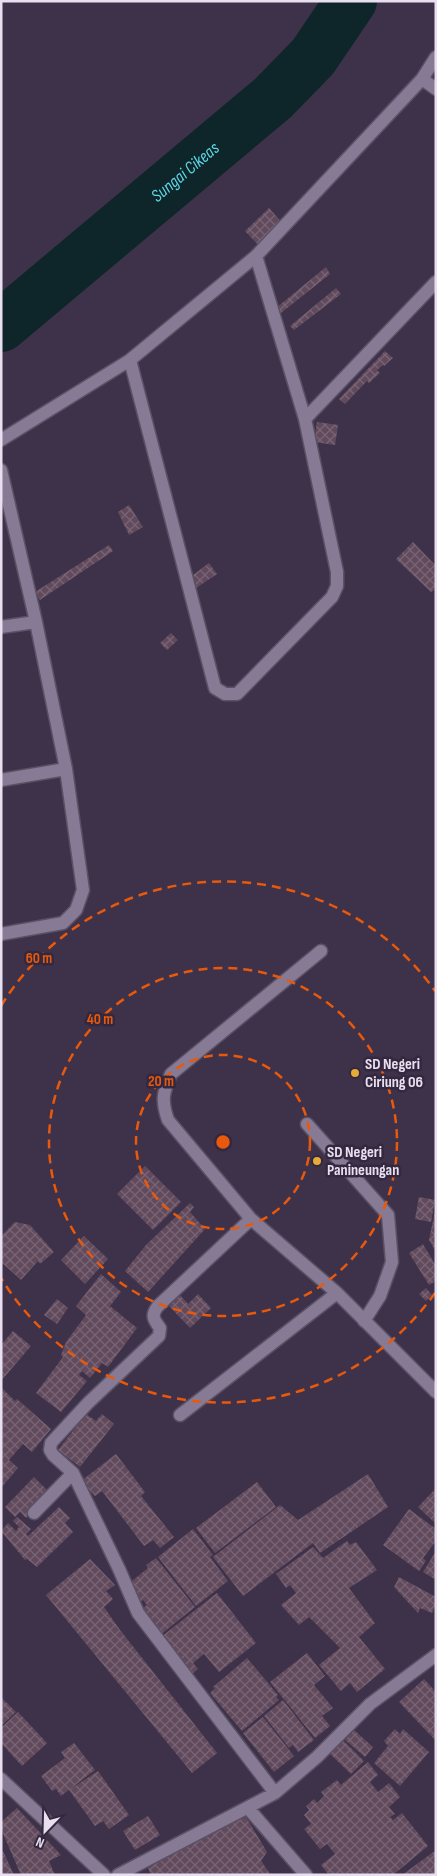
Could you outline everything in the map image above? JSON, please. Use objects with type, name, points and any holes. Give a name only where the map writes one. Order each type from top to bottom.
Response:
[{"type":"street","points":[[1,440],[130,360],[256,256],[422,79],[436,58]]},
{"type":"street","points":[[422,79],[436,89]]},
{"type":"street","points":[[130,360],[215,688],[225,694],[237,694],[332,597],[337,586],[337,572],[304,420],[256,256]]},
{"type":"street","points":[[304,420],[436,282]]},
{"type":"street","points":[[1,470],[36,622],[66,769],[83,890],[76,910],[64,924],[1,934]]},
{"type":"street","points":[[1,627],[36,622]]},
{"type":"street","points":[[1,780],[66,769]]},
{"type":"street","points":[[321,951],[170,1074],[163,1092],[163,1106],[168,1120],[251,1219],[337,1293],[436,1392]]},
{"type":"street","points":[[307,1124],[388,1215],[392,1262],[380,1296],[364,1321]]},
{"type":"street","points":[[251,1219],[158,1306],[153,1312],[153,1318],[160,1328],[159,1336],[88,1403],[51,1443],[50,1450],[73,1473],[120,1569],[138,1613],[275,1793]]},
{"type":"street","points":[[180,1415],[337,1293]]},
{"type":"street","points":[[34,1513],[73,1473]]},
{"type":"street","points":[[118,1875],[275,1793],[317,1757],[370,1704],[436,1655]]},
{"type":"street","points":[[1,1779],[104,1875]]},
{"type":"street","points":[[248,1808],[306,1875]]},
{"type":"building","points":[[269,208],[283,224],[260,247],[245,231]]},
{"type":"building","points":[[326,267],[330,274],[281,313],[276,308]]},
{"type":"building","points":[[336,288],[341,294],[294,330],[290,326]]},
{"type":"building","points":[[385,351],[393,358],[377,370],[380,373],[369,383],[367,381],[345,404],[339,399]]},
{"type":"building","points":[[317,422],[338,425],[335,445],[314,442]]},
{"type":"building","points":[[129,505],[143,527],[129,535],[118,512]]},
{"type":"building","points":[[413,542],[436,566],[436,589],[431,592],[396,559]]},
{"type":"building","points":[[109,545],[113,551],[40,600],[35,592]]},
{"type":"building","points":[[209,563],[217,574],[196,588],[189,578]]},
{"type":"building","points":[[171,633],[178,640],[167,650],[160,643]]},
{"type":"building","points":[[145,1166],[181,1202],[153,1230],[117,1194]]},
{"type":"building","points":[[419,1197],[435,1200],[431,1222],[415,1219]]},
{"type":"building","points":[[190,1203],[194,1207],[190,1212],[205,1229],[148,1292],[125,1271],[146,1245]]},
{"type":"building","points":[[436,1211],[436,1252],[429,1240]]},
{"type":"building","points":[[15,1222],[30,1225],[54,1252],[40,1264],[38,1261],[21,1280],[1,1262],[1,1236]]},
{"type":"building","points":[[84,1236],[108,1259],[85,1284],[61,1260]]},
{"type":"building","points":[[423,1244],[436,1266],[436,1281],[429,1285],[409,1253]]},
{"type":"building","points":[[101,1274],[121,1292],[110,1306],[137,1328],[108,1367],[102,1363],[90,1378],[82,1371],[79,1375],[87,1381],[61,1412],[36,1393],[63,1357],[61,1355],[66,1342],[86,1315],[76,1306]]},
{"type":"building","points":[[426,1288],[432,1295],[426,1301],[419,1294]]},
{"type":"building","points":[[198,1294],[211,1308],[190,1328],[169,1306],[180,1295],[188,1304]]},
{"type":"building","points":[[57,1299],[68,1308],[57,1324],[44,1315]]},
{"type":"building","points":[[13,1331],[31,1346],[1,1381],[1,1345]]},
{"type":"building","points":[[1,1387],[15,1401],[17,1399],[51,1429],[32,1452],[23,1444],[9,1460],[18,1468],[1,1488]]},
{"type":"building","points":[[86,1414],[96,1421],[102,1414],[114,1424],[80,1467],[58,1450]]},
{"type":"building","points":[[116,1454],[145,1492],[141,1496],[174,1537],[160,1548],[153,1540],[144,1546],[102,1491],[95,1496],[81,1481]]},
{"type":"building","points":[[368,1474],[388,1507],[320,1553],[313,1543],[243,1596],[213,1557],[280,1505],[298,1520]]},
{"type":"building","points":[[34,1477],[50,1493],[26,1518],[20,1512],[15,1517],[5,1507]]},
{"type":"building","points":[[257,1482],[276,1507],[215,1553],[196,1528]]},
{"type":"building","points":[[436,1488],[436,1524],[418,1507]]},
{"type":"building","points":[[59,1507],[70,1518],[65,1523],[73,1532],[37,1567],[27,1559],[25,1560],[1,1531],[8,1523],[16,1531],[19,1527],[13,1521],[17,1517],[31,1529],[26,1534],[28,1536]]},
{"type":"building","points":[[409,1509],[436,1529],[436,1541],[423,1558],[426,1561],[419,1571],[383,1545]]},
{"type":"building","points":[[193,1529],[213,1555],[210,1557],[228,1581],[196,1606],[158,1557]]},
{"type":"building","points":[[347,1541],[350,1545],[356,1542],[377,1570],[349,1588],[375,1623],[359,1637],[385,1669],[357,1692],[350,1683],[341,1691],[319,1665],[340,1648],[309,1617],[299,1625],[281,1605],[296,1593],[290,1585],[286,1588],[276,1574],[313,1547],[323,1558]]},
{"type":"building","points":[[436,1551],[436,1580],[423,1572]]},
{"type":"building","points":[[156,1558],[195,1607],[159,1636],[139,1611],[147,1605],[143,1600],[140,1602],[127,1585],[148,1568],[146,1565]]},
{"type":"building","points":[[90,1559],[115,1585],[106,1591],[113,1599],[104,1607],[217,1753],[192,1773],[46,1595]]},
{"type":"building","points":[[399,1577],[436,1597],[436,1605],[432,1613],[420,1608],[418,1613],[394,1587]]},
{"type":"building","points":[[217,1593],[256,1643],[219,1672],[204,1654],[193,1663],[198,1669],[191,1675],[161,1637]]},
{"type":"building","points":[[307,1653],[325,1676],[314,1685],[333,1708],[322,1716],[330,1726],[315,1738],[270,1682]]},
{"type":"building","points":[[247,1658],[278,1695],[276,1697],[279,1700],[242,1731],[210,1693],[215,1688],[213,1687]]},
{"type":"building","points":[[424,1679],[436,1692],[436,1741],[399,1702]]},
{"type":"building","points":[[1,1697],[16,1712],[1,1726]]},
{"type":"building","points":[[283,1700],[314,1740],[298,1752],[293,1745],[289,1748],[264,1716]]},
{"type":"building","points":[[18,1712],[47,1743],[22,1766],[1,1743],[1,1728]]},
{"type":"building","points":[[263,1717],[294,1756],[274,1772],[243,1733]]},
{"type":"building","points":[[395,1729],[400,1734],[403,1729],[429,1752],[400,1786],[374,1763],[388,1746],[384,1741]]},
{"type":"building","points":[[354,1730],[373,1747],[365,1757],[345,1740]]},
{"type":"building","points":[[342,1739],[364,1761],[351,1774],[329,1753]]},
{"type":"building","points":[[74,1743],[95,1770],[61,1796],[56,1789],[52,1791],[41,1776],[65,1758],[61,1752]]},
{"type":"building","points":[[368,1762],[378,1775],[370,1782],[378,1792],[389,1783],[400,1797],[389,1807],[395,1814],[390,1817],[393,1820],[402,1813],[428,1846],[393,1875],[329,1875],[321,1865],[335,1854],[327,1844],[320,1849],[304,1829],[311,1824],[304,1815],[309,1810],[306,1806],[314,1799],[317,1803],[324,1796],[321,1792],[337,1780],[341,1785]]},
{"type":"building","points":[[98,1771],[129,1815],[109,1829],[103,1821],[95,1826],[69,1790]]},
{"type":"building","points":[[17,1808],[61,1855],[49,1861],[55,1875],[21,1875],[1,1829],[1,1822]]},
{"type":"building","points":[[148,1816],[160,1835],[135,1850],[123,1831]]},
{"type":"building","points":[[246,1817],[267,1852],[261,1861],[271,1875],[151,1875],[148,1868],[208,1834]]},
{"type":"building","points":[[436,1850],[436,1875],[402,1875]]},
{"type":"building","points":[[3,1851],[14,1875],[1,1875],[1,1852]]},
{"type":"waterway","name":"Sungai Cikeas","points":[[1,326],[273,98],[313,57],[351,1]]},
{"type":"place","name":"SD Negeri Ciriung 06","points":[[355,1073]]},
{"type":"place","name":"SD Negeri Panineungan","points":[[317,1161]]}]
